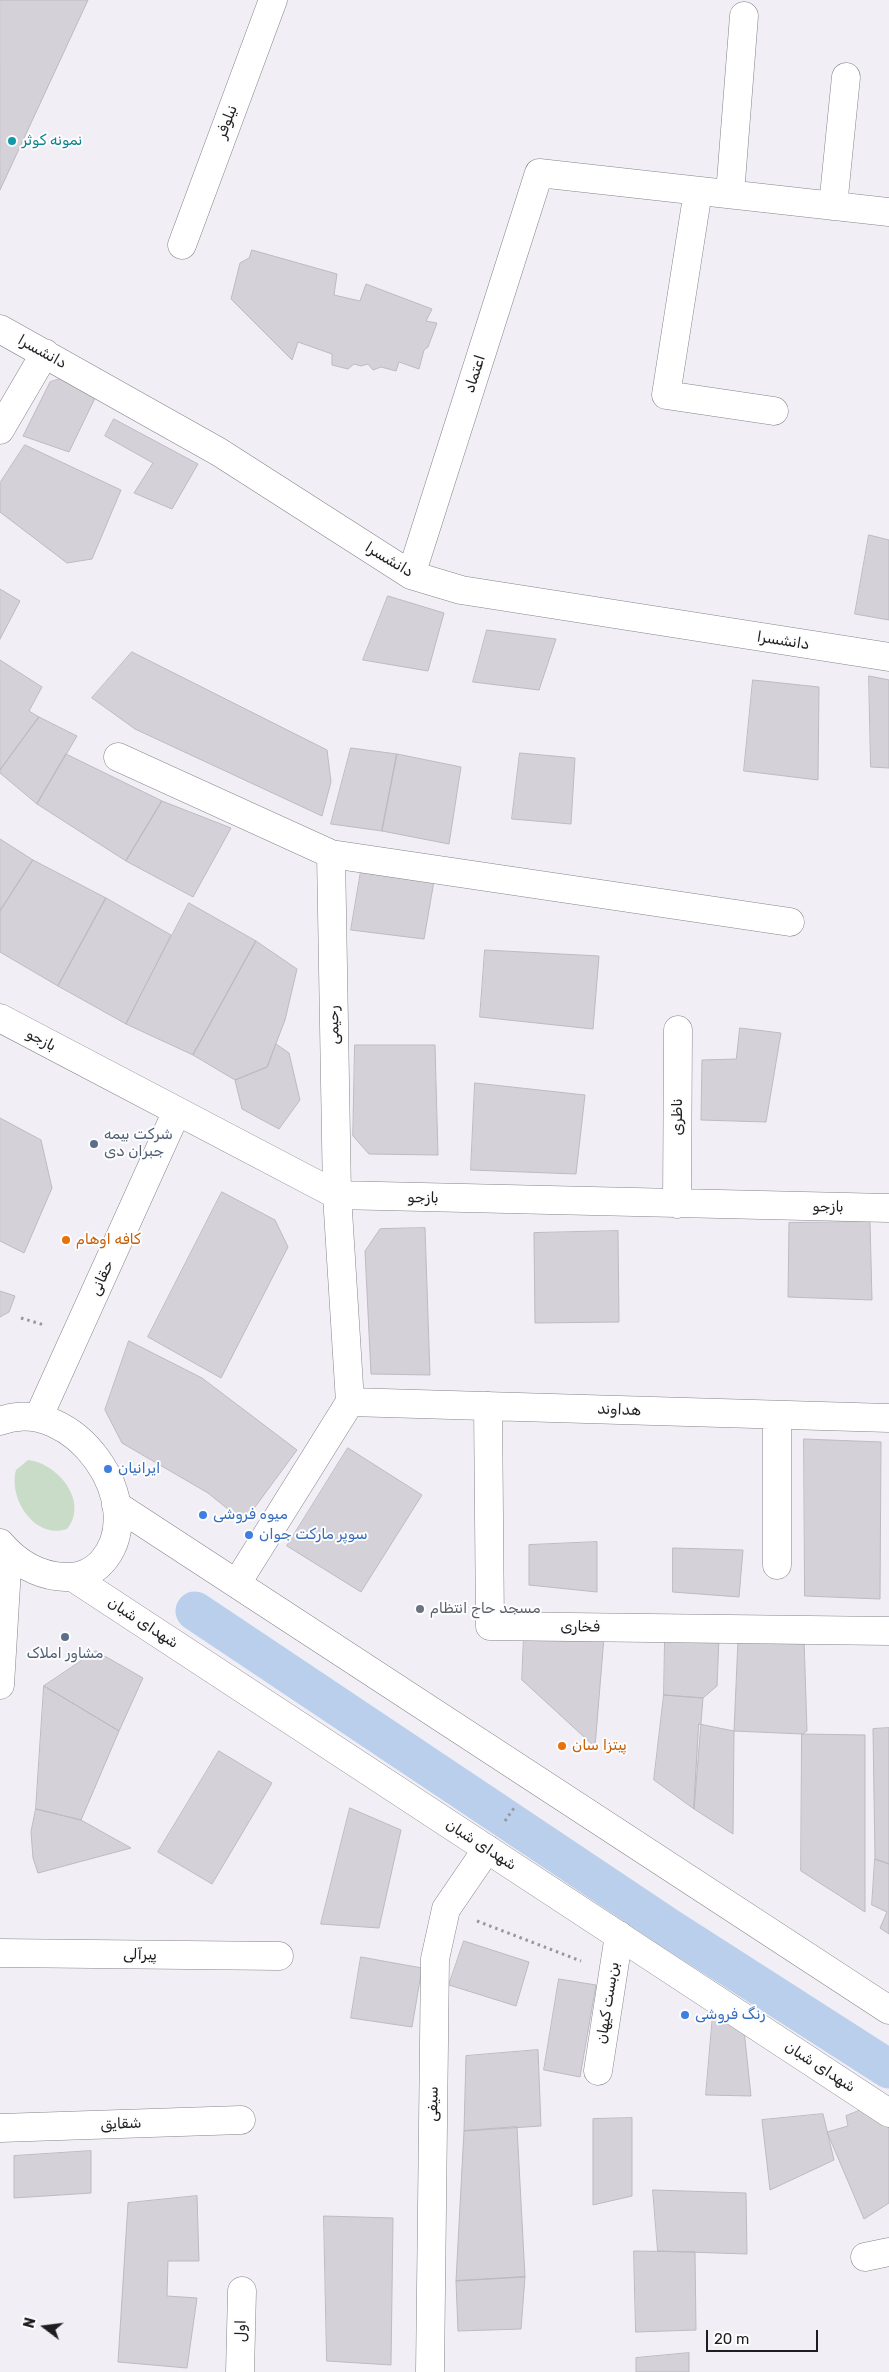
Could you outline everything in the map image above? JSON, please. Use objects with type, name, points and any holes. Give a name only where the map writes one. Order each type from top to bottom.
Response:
[{"type":"street","name":"نیلوفر","points":[[182,244],[273,0]]},
{"type":"street","points":[[730,194],[744,16]]},
{"type":"street","points":[[833,206],[846,77]]},
{"type":"street","name":"اعتماد","points":[[410,575],[539,173],[698,191]]},
{"type":"street","points":[[774,411],[666,395],[698,191],[889,212]]},
{"type":"street","name":"دانشسرا","points":[[0,329],[219,452],[410,575],[461,590],[889,657]]},
{"type":"street","points":[[0,430],[45,353]]},
{"type":"street","points":[[118,757],[331,854],[790,922]]},
{"type":"street","name":"رحیمی","points":[[331,854],[337,1196],[350,1402]]},
{"type":"street","name":"بازجو","points":[[0,1018],[337,1196],[889,1208]]},
{"type":"street","name":"ناظری","points":[[677,1204],[678,1030]]},
{"type":"street","name":"حقانی","points":[[14,1415],[177,1112]]},
{"type":"street","points":[[237,1584],[350,1402]]},
{"type":"street","name":"هداوند","points":[[350,1402],[889,1418]]},
{"type":"street","name":"فخاری","points":[[488,1406],[490,1626],[889,1631]]},
{"type":"street","points":[[4,1547],[28,1567],[50,1576],[74,1578],[96,1569],[112,1551],[118,1528],[116,1504],[109,1481],[97,1459],[81,1440],[61,1425],[14,1415]]},
{"type":"street","points":[[777,1415],[778,1565]]},
{"type":"street","points":[[116,1504],[889,2010]]},
{"type":"street","points":[[0,1685],[4,1547]]},
{"type":"street","name":"شهدای شبان","points":[[74,1578],[889,2112]]},
{"type":"street","name":"سیفی","points":[[430,2372],[435,1959],[446,1909],[487,1849]]},
{"type":"street","name":"بن‌بست کیهان","points":[[598,2071],[619,1935]]},
{"type":"street","name":"پیرآلی","points":[[0,1953],[279,1956]]},
{"type":"street","name":"شقایق","points":[[0,2128],[241,2120]]},
{"type":"street","name":"اول","points":[[240,2372],[242,2290]]},
{"type":"path","points":[[487,1849],[534,1778]]},
{"type":"path","points":[[446,1909],[564,1956],[614,1970]]},
{"type":"green space","points":[[28,1460],[50,1468],[67,1486],[72,1496],[74,1507],[73,1518],[67,1529],[55,1531],[34,1523],[20,1504],[16,1493],[16,1470]]},
{"type":"building","name":"نمونه کوثر","points":[[0,0],[88,0],[0,190]]},
{"type":"building","points":[[252,250],[337,274],[334,295],[360,301],[366,284],[432,309],[426,321],[437,323],[428,347],[424,350],[419,369],[399,362],[396,371],[381,367],[373,370],[368,364],[361,366],[354,364],[348,369],[332,365],[332,354],[298,342],[292,360],[231,299],[240,263],[249,258]]},
{"type":"building","points":[[70,376],[96,396],[69,452],[23,436],[50,382]]},
{"type":"building","points":[[114,419],[198,464],[172,509],[134,493],[153,463],[105,436]]},
{"type":"building","points":[[25,445],[121,490],[92,559],[67,563],[0,512],[0,483]]},
{"type":"building","points":[[869,535],[889,540],[889,620],[855,614]]},
{"type":"building","points":[[0,589],[20,601],[0,639]]},
{"type":"building","points":[[388,596],[444,613],[428,671],[363,660]]},
{"type":"building","points":[[487,630],[556,639],[539,690],[473,682]]},
{"type":"building","points":[[132,652],[327,750],[331,782],[322,816],[135,729],[92,698]]},
{"type":"building","points":[[0,660],[42,687],[29,711],[39,717],[0,770]]},
{"type":"building","points":[[869,676],[889,680],[889,768],[871,767]]},
{"type":"building","points":[[753,680],[819,687],[818,780],[744,771]]},
{"type":"building","points":[[39,717],[77,736],[37,804],[0,773],[0,770]]},
{"type":"building","points":[[351,748],[397,754],[382,831],[331,824]]},
{"type":"building","points":[[520,753],[575,758],[571,824],[512,819]]},
{"type":"building","points":[[66,754],[162,801],[126,861],[37,804]]},
{"type":"building","points":[[397,754],[461,767],[449,844],[382,831]]},
{"type":"building","points":[[162,801],[231,828],[193,897],[126,861]]},
{"type":"building","points":[[0,839],[33,860],[0,911]]},
{"type":"building","points":[[33,860],[106,898],[58,986],[0,952],[0,911]]},
{"type":"building","points":[[361,871],[434,881],[424,939],[351,930]]},
{"type":"building","points":[[106,898],[171,935],[126,1024],[58,986]]},
{"type":"building","points":[[189,903],[256,941],[193,1055],[126,1024]]},
{"type":"building","points":[[256,941],[297,969],[285,1020],[267,1067],[235,1080],[193,1055]]},
{"type":"building","points":[[485,950],[599,956],[593,1029],[480,1017]]},
{"type":"building","points":[[740,1028],[781,1033],[766,1122],[701,1120],[702,1060],[736,1059]]},
{"type":"building","points":[[276,1044],[289,1053],[300,1100],[279,1129],[242,1109],[235,1080],[267,1067]]},
{"type":"building","points":[[355,1045],[435,1045],[438,1155],[369,1154],[353,1136]]},
{"type":"building","points":[[475,1083],[585,1095],[576,1174],[471,1170]]},
{"type":"building","points":[[0,1118],[41,1140],[52,1188],[24,1253],[0,1241]]},
{"type":"building","points":[[222,1192],[275,1220],[288,1247],[221,1378],[148,1337]]},
{"type":"building","points":[[870,1222],[872,1300],[788,1297],[789,1223]]},
{"type":"building","points":[[425,1228],[430,1375],[371,1374],[365,1251],[380,1229]]},
{"type":"building","points":[[618,1231],[619,1322],[535,1323],[534,1233]]},
{"type":"building","points":[[0,1291],[15,1296],[9,1312],[0,1317]]},
{"type":"building","points":[[129,1341],[202,1378],[297,1450],[244,1522],[208,1493],[122,1443],[105,1410]]},
{"type":"building","points":[[804,1439],[881,1442],[880,1599],[805,1596]]},
{"type":"building","points":[[348,1448],[422,1495],[361,1592],[287,1546]]},
{"type":"building","points":[[597,1542],[597,1592],[529,1585],[529,1545]]},
{"type":"building","points":[[673,1548],[743,1550],[739,1597],[673,1592]]},
{"type":"building","points":[[524,1635],[604,1637],[595,1747],[522,1680]]},
{"type":"building","points":[[665,1638],[719,1638],[717,1686],[703,1698],[664,1695]]},
{"type":"building","points":[[804,1639],[807,1731],[802,1734],[734,1731],[738,1640]]},
{"type":"building","points":[[96,1651],[143,1678],[119,1731],[44,1686]]},
{"type":"building","points":[[44,1686],[119,1731],[81,1820],[36,1809]]},
{"type":"building","points":[[664,1695],[703,1698],[694,1809],[654,1780]]},
{"type":"building","points":[[699,1724],[734,1731],[733,1834],[694,1809]]},
{"type":"building","points":[[889,1728],[889,1864],[875,1859],[873,1729]]},
{"type":"building","points":[[802,1734],[865,1735],[865,1912],[801,1871]]},
{"type":"building","points":[[219,1751],[272,1783],[212,1884],[158,1852]]},
{"type":"building","points":[[350,1808],[401,1830],[379,1928],[321,1924]]},
{"type":"building","points":[[36,1809],[81,1820],[131,1848],[38,1873],[33,1858],[31,1832]]},
{"type":"building","points":[[875,1859],[889,1864],[889,1934],[880,1928],[887,1912],[872,1905]]},
{"type":"building","points":[[464,1941],[529,1962],[516,2006],[449,1985]]},
{"type":"building","points":[[361,1957],[422,1968],[412,2027],[351,2018]]},
{"type":"building","points":[[559,1979],[596,1985],[580,2077],[544,2070]]},
{"type":"building","points":[[713,2014],[744,2030],[751,2096],[706,2095]]},
{"type":"building","points":[[538,2050],[541,2126],[464,2131],[466,2056]]},
{"type":"building","points":[[866,2108],[882,2115],[889,2126],[889,2203],[864,2219],[827,2132],[848,2126],[846,2116]]},
{"type":"building","points":[[823,2114],[834,2160],[770,2190],[762,2120]]},
{"type":"building","points":[[632,2118],[632,2196],[593,2205],[593,2119]]},
{"type":"building","points":[[517,2127],[525,2277],[456,2281],[464,2131]]},
{"type":"building","points":[[91,2151],[91,2193],[14,2198],[14,2156]]},
{"type":"building","points":[[653,2190],[746,2193],[747,2254],[658,2251]]},
{"type":"building","points":[[197,2196],[199,2261],[168,2261],[167,2296],[197,2298],[187,2368],[118,2362],[128,2203]]},
{"type":"building","points":[[324,2216],[393,2218],[391,2365],[327,2361]]},
{"type":"building","points":[[634,2251],[695,2252],[696,2330],[636,2332]]},
{"type":"building","points":[[525,2277],[521,2329],[458,2331],[456,2281]]},
{"type":"building","points":[[689,2353],[689,2372],[636,2372],[636,2358]]},
{"type":"waterway","points":[[195,1611],[669,1928],[889,2069]]},
{"type":"place","name":"نمونه کوثر","points":[[12,141]]},
{"type":"place","name":"شرکت بیمه جبران دی","points":[[94,1144]]},
{"type":"place","name":"کافه اوهام","points":[[66,1240]]},
{"type":"place","name":"ایرانیان","points":[[108,1469]]},
{"type":"place","name":"میوه فروشی","points":[[203,1515]]},
{"type":"place","name":"سوپر مارکت جوان","points":[[249,1535]]},
{"type":"place","name":"مسجد حاج انتظام","points":[[420,1609]]},
{"type":"place","name":"مشاور املاک","points":[[65,1637]]},
{"type":"place","name":"پیتزا سان","points":[[562,1746]]},
{"type":"place","name":"رنگ فروشی","points":[[685,2015]]}]
